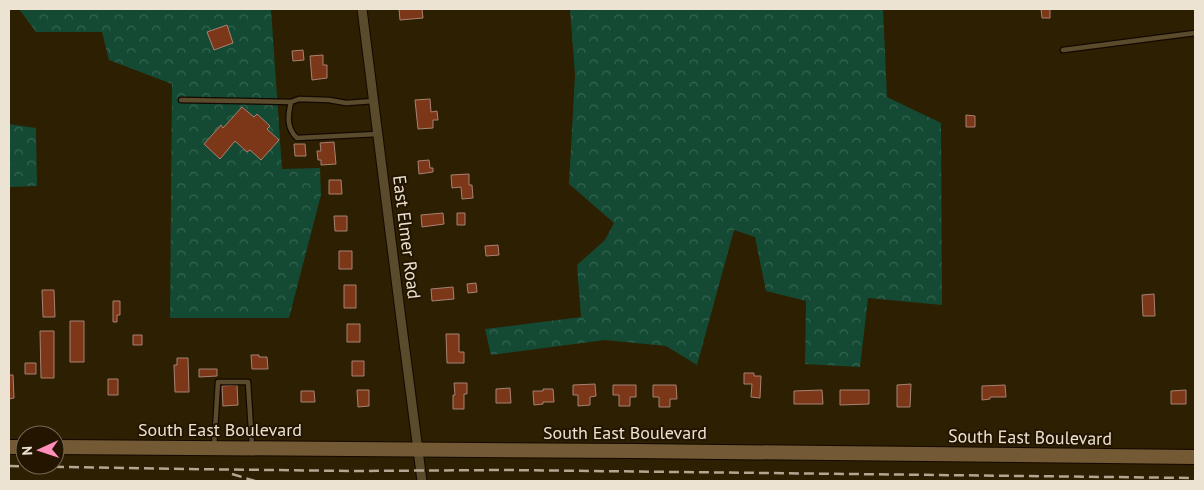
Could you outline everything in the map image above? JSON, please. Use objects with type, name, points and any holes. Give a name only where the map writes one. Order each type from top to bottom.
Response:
[{"type":"main road","name":"South East Boulevard","points":[[65,447],[1195,457]]},
{"type":"street","name":"East Elmer Road","points":[[362,9],[422,481]]},
{"type":"lane","points":[[1063,50],[1195,33]]},
{"type":"lane","points":[[180,100],[291,102],[299,99],[329,100],[346,103],[374,101]]},
{"type":"lane","points":[[291,102],[288,117],[292,133],[297,138],[378,134]]},
{"type":"lane","points":[[214,448],[218,382],[248,382],[252,449]]},
{"type":"green space","points":[[19,9],[271,9],[282,169],[320,168],[321,195],[289,318],[170,318],[172,84],[109,60],[102,32],[36,32]]},
{"type":"green space","points":[[570,9],[883,9],[887,97],[941,123],[942,305],[868,298],[860,367],[805,364],[806,301],[766,291],[755,237],[734,230],[697,365],[666,346],[605,340],[491,355],[485,329],[581,317],[577,265],[605,240],[614,223],[569,184],[575,75]]},
{"type":"green space","points":[[9,124],[36,128],[37,186],[9,187]]},
{"type":"building","points":[[399,9],[422,9],[423,18],[400,20]]},
{"type":"building","points":[[1041,9],[1050,9],[1050,18],[1042,18]]},
{"type":"building","points":[[227,25],[233,43],[214,50],[207,32]]},
{"type":"building","points":[[303,50],[304,60],[293,61],[292,51]]},
{"type":"building","points":[[323,55],[323,65],[327,65],[327,78],[312,80],[310,56]]},
{"type":"building","points":[[430,99],[431,112],[437,111],[438,120],[433,120],[433,128],[418,129],[415,100]]},
{"type":"building","points":[[242,107],[254,117],[257,114],[270,126],[267,129],[279,140],[261,160],[250,150],[247,152],[235,141],[220,159],[204,144],[221,125],[223,128]]},
{"type":"building","points":[[966,115],[975,116],[975,127],[966,127]]},
{"type":"building","points":[[334,142],[336,164],[321,165],[321,160],[318,160],[317,151],[321,151],[320,143]]},
{"type":"building","points":[[294,144],[305,144],[306,156],[295,156]]},
{"type":"building","points":[[429,160],[430,168],[433,168],[433,172],[419,174],[418,161]]},
{"type":"building","points":[[469,174],[469,185],[472,185],[473,198],[462,199],[461,187],[452,188],[451,175]]},
{"type":"building","points":[[329,180],[341,180],[342,194],[329,194]]},
{"type":"building","points":[[443,213],[444,224],[422,227],[421,215]]},
{"type":"building","points":[[457,213],[465,213],[465,225],[457,225]]},
{"type":"building","points":[[334,216],[347,216],[347,231],[335,231]]},
{"type":"building","points":[[498,245],[499,255],[486,256],[485,246]]},
{"type":"building","points":[[339,251],[352,251],[352,269],[339,269]]},
{"type":"building","points":[[476,283],[477,292],[468,293],[467,284]]},
{"type":"building","points":[[344,285],[356,285],[356,308],[344,308]]},
{"type":"building","points":[[453,287],[454,299],[432,301],[431,289]]},
{"type":"building","points":[[42,290],[54,290],[55,317],[43,317]]},
{"type":"building","points":[[1154,294],[1155,316],[1143,316],[1142,295]]},
{"type":"building","points":[[113,301],[120,301],[120,315],[117,315],[117,322],[113,322]]},
{"type":"building","points":[[70,321],[84,321],[84,362],[70,362]]},
{"type":"building","points":[[347,324],[360,324],[360,342],[347,342]]},
{"type":"building","points":[[40,331],[54,331],[54,378],[41,378]]},
{"type":"building","points":[[446,334],[459,334],[459,352],[464,352],[464,363],[447,363]]},
{"type":"building","points":[[133,335],[142,335],[142,345],[133,345]]},
{"type":"building","points":[[251,355],[267,357],[268,369],[252,369]]},
{"type":"building","points":[[177,358],[188,358],[189,392],[175,392],[174,365],[177,365]]},
{"type":"building","points":[[352,361],[364,361],[364,376],[352,376]]},
{"type":"building","points":[[25,363],[36,363],[36,374],[25,374]]},
{"type":"building","points":[[199,369],[217,369],[217,376],[199,377]]},
{"type":"building","points":[[744,373],[754,373],[754,376],[761,376],[760,398],[751,397],[752,384],[744,384]]},
{"type":"building","points":[[9,375],[13,375],[14,398],[9,399]]},
{"type":"building","points":[[108,379],[118,379],[118,395],[108,395]]},
{"type":"building","points":[[454,383],[467,383],[467,394],[464,394],[464,409],[453,409]]},
{"type":"building","points":[[595,384],[596,396],[590,397],[590,405],[578,406],[578,395],[573,395],[573,385]]},
{"type":"building","points":[[911,384],[910,407],[897,407],[897,385]]},
{"type":"building","points":[[237,385],[238,405],[223,406],[222,386]]},
{"type":"building","points":[[613,385],[636,385],[636,397],[630,397],[630,406],[619,406],[619,395],[613,395]]},
{"type":"building","points":[[653,385],[676,385],[677,399],[670,399],[670,407],[659,407],[659,397],[653,397]]},
{"type":"building","points":[[1005,385],[1006,397],[990,397],[990,399],[982,400],[982,386]]},
{"type":"building","points":[[510,388],[511,403],[496,403],[496,389]]},
{"type":"building","points":[[543,389],[553,389],[554,402],[543,402],[543,404],[534,405],[533,391],[543,391]]},
{"type":"building","points":[[357,390],[369,390],[369,406],[358,407]]},
{"type":"building","points":[[822,390],[823,404],[794,404],[794,391]]},
{"type":"building","points":[[840,390],[869,390],[869,404],[840,405]]},
{"type":"building","points":[[1186,390],[1186,404],[1171,404],[1171,391]]},
{"type":"building","points":[[301,391],[314,391],[315,402],[301,402]]},
{"type":"railway","points":[[9,466],[1195,478]]},
{"type":"railway","points":[[232,474],[255,481]]}]
